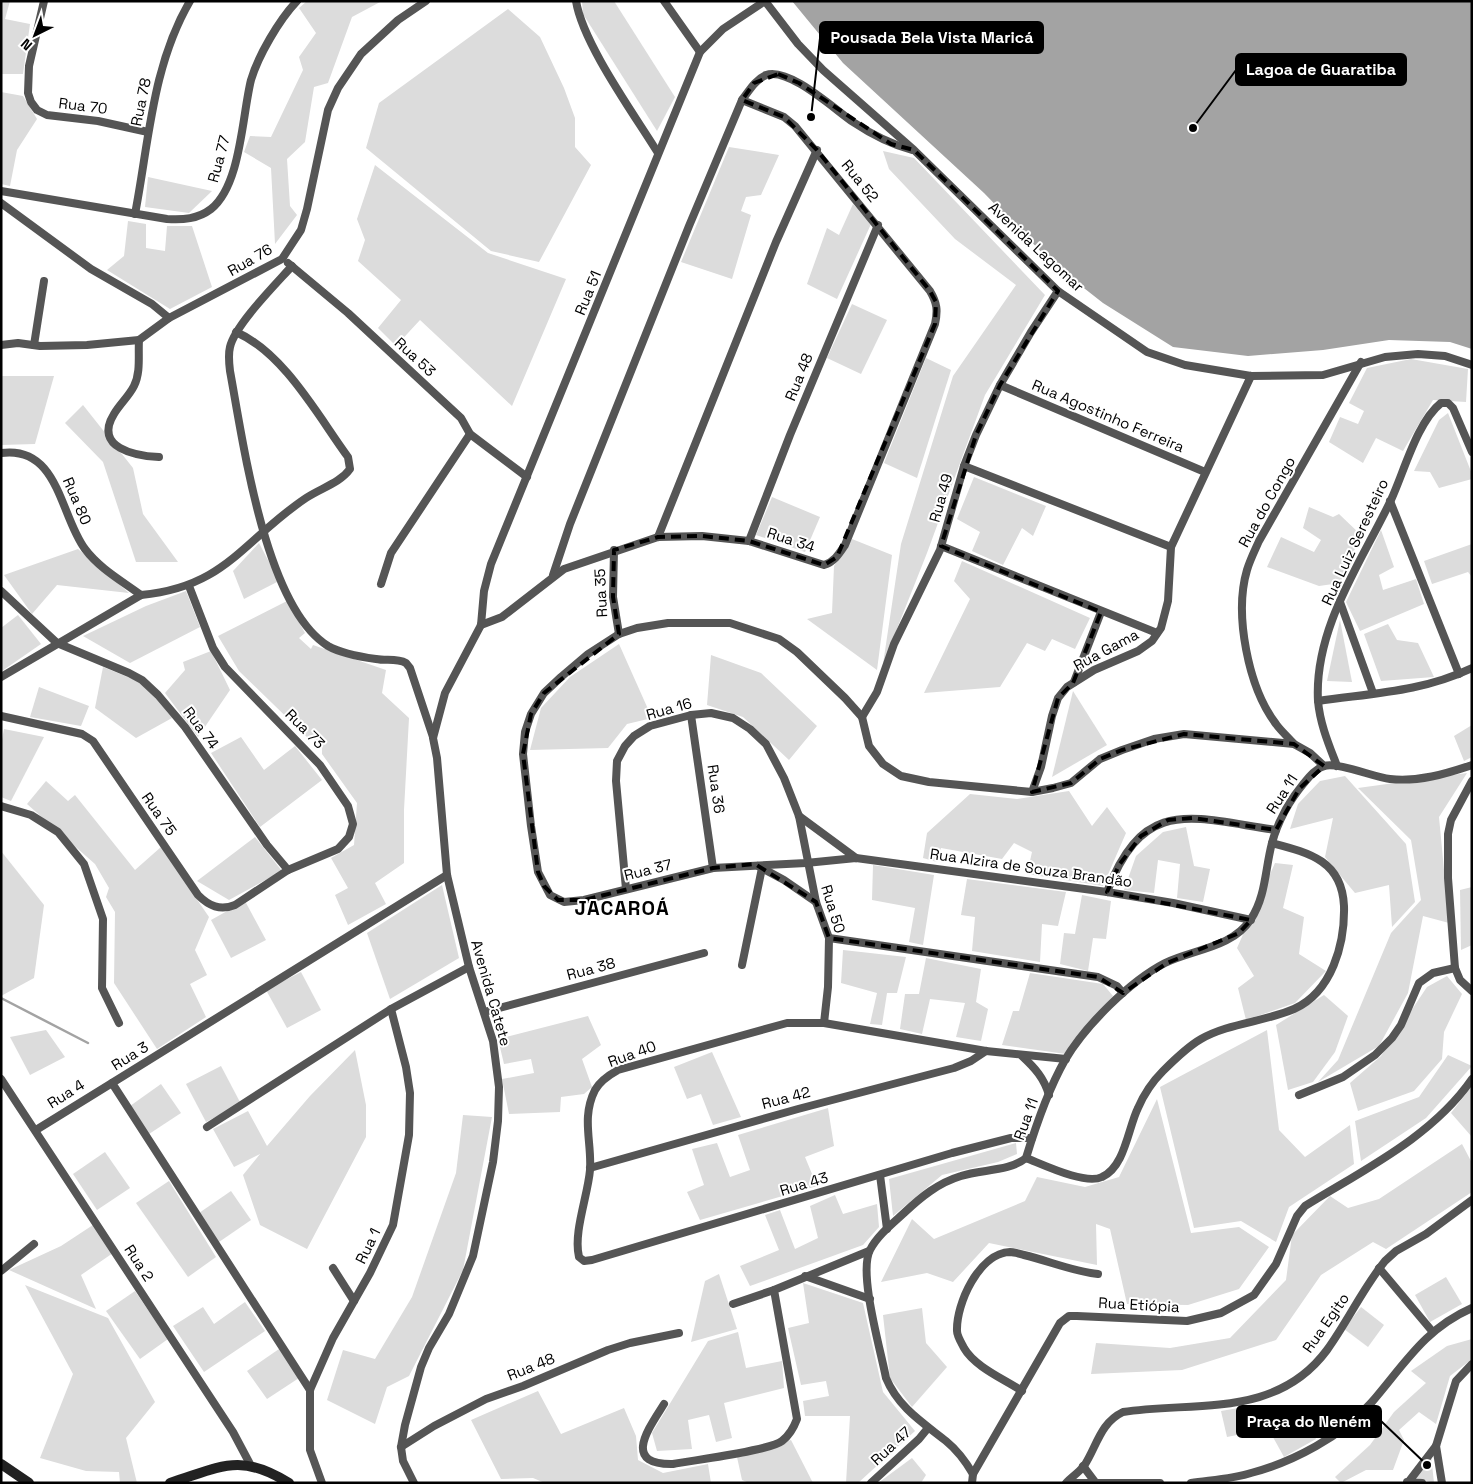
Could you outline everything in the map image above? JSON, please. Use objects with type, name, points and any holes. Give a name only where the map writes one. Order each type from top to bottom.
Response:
[{"type":"main road","points":[[1,1464],[29,1483]]},
{"type":"main road","points":[[170,1483],[230,1464],[250,1464],[271,1472],[289,1483]]},
{"type":"street","name":"Rua 70","points":[[44,1],[28,74],[28,92],[31,102],[37,110],[47,115],[98,120],[148,132]]},
{"type":"street","name":"Rua 78","points":[[135,214],[148,132],[164,59],[190,1]]},
{"type":"street","name":"Rua 77","points":[[1,191],[135,214],[184,220],[198,216],[211,209],[228,187],[254,72],[282,20],[296,1]]},
{"type":"street","name":"Rua 76","points":[[139,340],[169,318],[282,259],[300,230],[307,209],[328,110],[338,88],[361,54],[398,20],[426,1]]},
{"type":"street","points":[[576,1],[578,15],[599,58],[658,153]]},
{"type":"street","points":[[664,1],[700,52]]},
{"type":"street","name":"Rua 51","points":[[482,625],[484,592],[491,564],[610,278],[658,153],[700,52],[723,29],[765,1]]},
{"type":"street","name":"Avenida Lagomar","points":[[765,1],[798,44],[823,70],[914,150],[1058,291],[1147,352],[1185,365],[1251,376],[1323,375],[1361,362],[1385,357],[1418,354],[1445,356],[1472,365]]},
{"type":"street","points":[[553,575],[570,524],[685,234],[742,100],[754,83],[767,75],[778,74],[799,83],[853,122],[891,144],[914,150]]},
{"type":"street","name":"Rua 52","points":[[742,100],[784,117],[817,150],[930,291],[936,302]]},
{"type":"street","points":[[658,537],[772,251],[817,150]]},
{"type":"street","points":[[1,203],[91,269],[152,304],[169,318]]},
{"type":"street","name":"Rua 48","points":[[749,541],[797,417],[878,225]]},
{"type":"street","name":"Rua 53","points":[[282,259],[348,313],[461,418],[470,434],[527,477]]},
{"type":"street","points":[[292,266],[236,332],[230,346],[230,371],[262,532],[292,607],[309,629],[328,646],[344,653],[406,663],[410,668],[433,738]]},
{"type":"street","points":[[34,345],[44,281]]},
{"type":"street","name":"Rua 49","points":[[862,717],[877,692],[894,644],[942,546],[964,466],[976,435],[1000,385],[1058,291]]},
{"type":"street","name":"Rua 34","points":[[482,625],[502,617],[542,587],[553,575],[577,563],[658,537],[702,536],[749,541],[824,566],[830,564],[844,545],[935,324],[938,312],[936,302]]},
{"type":"street","points":[[1,676],[141,595],[189,586],[215,573],[233,560],[262,532],[306,498],[341,479],[350,469],[351,463],[284,369],[252,339],[236,332]]},
{"type":"street","points":[[1,345],[18,343],[34,345],[87,345],[139,340],[134,387],[114,414],[107,429],[109,436],[115,444],[126,452],[141,456],[159,457]]},
{"type":"street","name":"Rua do Congo","points":[[1294,744],[1275,724],[1252,676],[1244,636],[1242,597],[1247,570],[1259,541],[1361,362]]},
{"type":"street","name":"Rua Gama","points":[[1032,792],[1041,768],[1052,716],[1058,698],[1073,683],[1094,670],[1138,651],[1152,641],[1157,633],[1168,601],[1171,547],[1251,376]]},
{"type":"street","name":"Rua Agostinho Ferreira","points":[[1000,385],[1205,472]]},
{"type":"street","name":"Rua Luiz Seresteiro","points":[[1337,766],[1322,722],[1318,701],[1324,648],[1340,602],[1390,501],[1427,419],[1441,404],[1448,404],[1453,408],[1472,452]]},
{"type":"street","points":[[381,584],[391,553],[470,434]]},
{"type":"street","name":"Rua 80","points":[[1,453],[23,454],[49,473],[58,488],[72,530],[85,550],[98,563],[141,595]]},
{"type":"street","points":[[964,466],[1171,547]]},
{"type":"street","points":[[1390,501],[1459,674]]},
{"type":"street","points":[[942,546],[1101,612],[1157,633]]},
{"type":"street","name":"Rua 35","points":[[614,550],[612,597],[619,634]]},
{"type":"street","name":"Rua 73","points":[[189,586],[214,648],[224,667],[320,765],[348,806],[353,824],[349,837],[338,849],[288,870]]},
{"type":"street","name":"Rua 74","points":[[1,591],[58,643],[129,673],[142,680],[158,695],[185,727],[267,845],[288,870]]},
{"type":"street","points":[[1340,602],[1373,693]]},
{"type":"street","points":[[1073,683],[1101,612]]},
{"type":"street","points":[[619,634],[668,623],[708,622],[730,623],[779,639],[797,652],[862,717],[870,746],[883,764],[901,776],[929,782],[1032,792],[1071,783],[1100,759],[1167,736],[1184,734],[1294,744],[1310,753],[1324,766],[1337,766],[1392,779],[1421,779],[1472,765]]},
{"type":"street","name":"Avenida Catete","points":[[401,1447],[421,1367],[429,1348],[449,1314],[473,1256],[494,1162],[500,1086],[493,1042],[469,968],[447,875],[439,775],[433,738],[444,694],[482,625]]},
{"type":"street","name":"Rua 37","points":[[619,634],[588,654],[544,693],[531,714],[525,732],[524,754],[531,826],[538,872],[550,895],[564,902],[574,902],[713,868],[754,864],[806,863]]},
{"type":"street","points":[[1318,701],[1409,690],[1433,684],[1472,668]]},
{"type":"street","name":"Rua 16","points":[[626,889],[616,781],[617,761],[625,746],[634,736],[650,726],[691,715],[712,713],[733,718],[750,729],[766,744],[784,778],[799,816],[806,863]]},
{"type":"street","name":"Rua 36","points":[[691,715],[713,868]]},
{"type":"street","name":"Rua 75","points":[[1,716],[82,734],[93,741],[206,903],[227,908],[288,870]]},
{"type":"street","name":"Rua 11","points":[[869,1251],[887,1229],[920,1197],[939,1184],[981,1170],[1018,1164],[1026,1158],[1049,1095],[1066,1059],[1090,1028],[1123,993],[1142,976],[1166,963],[1224,942],[1239,933],[1251,920],[1263,894],[1276,830],[1299,789],[1311,774],[1324,766]]},
{"type":"street","points":[[1472,781],[1451,820],[1448,834],[1448,878],[1456,968],[1460,980],[1472,991]]},
{"type":"street","points":[[1,806],[31,815],[58,832],[84,864],[103,919],[102,988],[119,1023]]},
{"type":"street","points":[[799,816],[856,858]]},
{"type":"street","points":[[1107,892],[1128,851],[1141,836],[1168,820],[1193,818],[1276,830]]},
{"type":"street","points":[[1026,1158],[1082,1178],[1101,1178],[1112,1170],[1137,1110],[1150,1086],[1182,1054],[1201,1039],[1234,1026],[1295,1008],[1322,984],[1339,955],[1345,927],[1343,891],[1336,875],[1323,862],[1304,852],[1272,843]]},
{"type":"street","name":"Rua Alzira de Souza Brandão","points":[[806,863],[856,858],[1107,892],[1173,903],[1251,920]]},
{"type":"street","name":"Rua 50","points":[[806,863],[816,902],[829,938],[828,988],[824,1023]]},
{"type":"street","points":[[754,864],[816,902]]},
{"type":"street","points":[[742,965],[762,868]]},
{"type":"street","name":"Rua 3","points":[[310,1390],[112,1084],[447,875]]},
{"type":"street","points":[[829,938],[1098,977],[1117,986],[1123,993]]},
{"type":"street","name":"Rua 38","points":[[484,1012],[704,954]]},
{"type":"street","points":[[207,1127],[391,1009],[469,968]]},
{"type":"street","points":[[1299,1094],[1343,1077],[1375,1056],[1401,1025],[1419,983],[1433,973],[1456,968]]},
{"type":"street","name":"Rua 1","points":[[322,1483],[310,1450],[310,1390],[333,1338],[393,1225],[409,1135],[410,1093],[406,1067],[391,1009]]},
{"type":"street","name":"Rua 40","points":[[584,1261],[579,1257],[578,1246],[590,1168],[587,1123],[595,1090],[610,1074],[787,1023],[824,1023],[986,1051],[1066,1059]]},
{"type":"street","name":"Rua 42","points":[[590,1168],[798,1109],[938,1073],[972,1061],[986,1051]]},
{"type":"street","points":[[1022,1056],[1034,1067],[1046,1083],[1049,1095]]},
{"type":"street","name":"Rua Etiópia","points":[[973,1474],[1022,1391],[1053,1332],[1069,1316],[1187,1321],[1221,1312],[1254,1295],[1276,1264],[1297,1216],[1305,1206],[1420,1133],[1461,1094],[1472,1079]]},
{"type":"street","name":"Rua 2","points":[[1,1080],[36,1130],[233,1432],[250,1464]]},
{"type":"street","name":"Rua 4","points":[[36,1130],[112,1084]]},
{"type":"street","name":"Rua 43","points":[[584,1261],[603,1257],[952,1153],[1011,1138],[1032,1138]]},
{"type":"street","points":[[880,1175],[887,1229]]},
{"type":"street","name":"Rua Egito","points":[[1066,1483],[1083,1466],[1104,1426],[1123,1412],[1201,1408],[1246,1401],[1281,1387],[1307,1371],[1326,1351],[1379,1268],[1396,1251],[1432,1230],[1472,1200]]},
{"type":"street","points":[[3,1266],[34,1244]]},
{"type":"street","points":[[733,1304],[774,1290],[869,1251],[866,1276],[886,1378],[900,1403],[947,1442],[973,1474],[972,1483]]},
{"type":"street","points":[[1022,1391],[973,1358],[965,1350],[956,1332],[961,1309],[972,1279],[988,1260],[1009,1252],[1039,1258],[1080,1272],[1098,1274]]},
{"type":"street","points":[[333,1268],[354,1301]]},
{"type":"street","points":[[1379,1268],[1432,1331]]},
{"type":"street","points":[[805,1276],[870,1299]]},
{"type":"street","points":[[664,1404],[643,1438],[642,1448],[645,1456],[661,1464],[673,1464],[763,1447],[782,1442],[792,1432],[797,1419],[774,1290]]},
{"type":"street","points":[[1191,1483],[1250,1474],[1274,1466],[1309,1449],[1348,1424],[1370,1404],[1432,1331],[1449,1318],[1472,1308]]},
{"type":"street","name":"Rua 48","points":[[401,1447],[434,1426],[486,1399],[524,1386],[608,1350],[630,1343],[679,1333]]},
{"type":"street","points":[[1408,1482],[1436,1446],[1456,1381],[1472,1364]]},
{"type":"street","name":"Rua 47","points":[[871,1483],[920,1439],[928,1428]]},
{"type":"street","points":[[1436,1446],[1442,1483]]},
{"type":"street","points":[[401,1447],[403,1460],[414,1483]]},
{"type":"street","points":[[1083,1466],[1095,1482]]},
{"type":"street","points":[[1408,1482],[1422,1483]]},
{"type":"street","points":[[1071,1483],[1160,1483]]},
{"type":"highlighted area","points":[[778,74],[799,83],[891,144],[914,150],[1058,291],[1000,385],[976,435],[941,546],[1101,612],[1073,683],[1058,698],[1032,792],[1071,783],[1100,759],[1122,750],[1184,734],[1294,744],[1324,766],[1299,789],[1276,830],[1193,818],[1168,820],[1141,836],[1119,865],[1107,892],[1251,920],[1239,933],[1167,963],[1123,993],[1098,977],[829,938],[816,902],[755,864],[713,868],[584,900],[558,900],[544,886],[538,872],[523,754],[531,714],[544,693],[619,634],[613,597],[614,550],[658,537],[702,536],[749,541],[824,565],[837,557],[935,324],[936,302],[930,291],[817,150],[784,117],[742,100],[754,83]]},
{"type":"shaded area","points":[[1,1],[10,1],[5,19],[30,24],[23,74],[1,74]]},
{"type":"shaded area","points":[[307,1],[382,1],[352,17],[328,83],[314,87],[305,142],[287,159],[290,206],[297,215],[275,244],[271,168],[244,152],[250,136],[271,137],[303,70],[299,57],[316,33],[299,8]]},
{"type":"shaded area","points":[[582,1],[614,1],[675,97],[657,131],[583,14]]},
{"type":"shaded area","points":[[792,1],[1472,1],[1472,349],[1450,342],[1389,340],[1323,350],[1248,356],[1173,347],[1103,303],[1052,263],[984,193],[843,63]]},
{"type":"shaded area","points":[[508,9],[540,37],[564,88],[575,118],[575,147],[591,165],[539,262],[491,251],[366,148],[379,103]]},
{"type":"shaded area","points":[[1,92],[23,96],[37,119],[17,150],[10,186],[1,184]]},
{"type":"shaded area","points":[[729,147],[779,155],[761,195],[746,197],[741,211],[751,215],[732,279],[681,262]]},
{"type":"shaded area","points":[[883,151],[914,158],[1045,295],[985,395],[927,553],[883,664],[901,544],[953,376],[1016,285],[955,239],[889,169]]},
{"type":"shaded area","points":[[375,165],[488,253],[566,279],[512,406],[420,320],[396,346],[378,328],[401,300],[358,261],[365,240],[357,219]]},
{"type":"shaded area","points":[[148,177],[212,191],[189,213],[145,207]]},
{"type":"shaded area","points":[[853,204],[871,224],[837,299],[807,284],[827,228],[839,235]]},
{"type":"shaded area","points":[[128,221],[146,224],[146,248],[165,251],[167,226],[192,226],[212,287],[170,309],[107,270],[124,256]]},
{"type":"shaded area","points":[[852,304],[887,320],[861,374],[827,358]]},
{"type":"shaded area","points":[[926,358],[951,370],[917,478],[884,463]]},
{"type":"shaded area","points":[[1411,359],[1468,369],[1466,402],[1433,400],[1403,451],[1376,438],[1363,463],[1329,442],[1340,417],[1358,424],[1364,411],[1349,403],[1367,368]]},
{"type":"shaded area","points":[[1,376],[54,376],[35,444],[1,445]]},
{"type":"shaded area","points":[[83,405],[133,468],[143,514],[178,562],[136,562],[103,462],[65,423]]},
{"type":"shaded area","points":[[1448,413],[1472,474],[1472,479],[1439,488],[1430,472],[1414,471],[1439,420]]},
{"type":"shaded area","points":[[974,477],[1046,506],[1033,536],[1022,528],[1003,565],[972,551],[980,532],[957,519]]},
{"type":"shaded area","points":[[772,497],[820,517],[805,552],[756,535]]},
{"type":"shaded area","points":[[1309,507],[1333,517],[1339,514],[1361,535],[1340,583],[1319,586],[1267,567],[1281,537],[1314,552],[1321,540],[1303,528]]},
{"type":"shaded area","points":[[1381,530],[1394,567],[1379,575],[1383,590],[1416,579],[1424,604],[1360,631],[1346,602]]},
{"type":"shaded area","points":[[852,539],[892,555],[877,670],[807,619],[832,613],[834,566]]},
{"type":"shaded area","points":[[259,543],[279,581],[244,599],[233,571]]},
{"type":"shaded area","points":[[1472,544],[1472,577],[1468,572],[1432,584],[1424,561]]},
{"type":"shaded area","points":[[78,549],[129,593],[57,585],[32,614],[4,575]]},
{"type":"shaded area","points":[[962,561],[1090,618],[1075,649],[1052,639],[1045,651],[1027,643],[1000,687],[924,693],[970,599],[954,581]]},
{"type":"shaded area","points":[[186,591],[200,627],[130,663],[83,636],[146,606]]},
{"type":"shaded area","points":[[287,601],[305,633],[299,638],[311,649],[313,645],[386,670],[382,693],[409,718],[404,810],[404,863],[375,883],[386,904],[348,925],[335,895],[348,888],[331,858],[354,845],[357,803],[322,754],[322,745],[318,741],[309,739],[239,671],[218,636]]},
{"type":"shaded area","points":[[18,615],[41,644],[2,671],[1,628]]},
{"type":"shaded area","points":[[1340,620],[1352,682],[1327,681]]},
{"type":"shaded area","points":[[1388,624],[1397,640],[1418,643],[1434,677],[1381,681],[1364,634]]},
{"type":"shaded area","points":[[619,644],[652,718],[627,724],[608,748],[530,750],[541,708],[570,677]]},
{"type":"shaded area","points":[[211,651],[230,690],[198,737],[165,693],[185,670],[183,662]]},
{"type":"shaded area","points":[[711,655],[761,673],[817,726],[789,760],[743,717],[707,705]]},
{"type":"shaded area","points":[[103,667],[145,684],[172,718],[136,738],[95,708]]},
{"type":"shaded area","points":[[39,687],[89,706],[81,726],[30,717]]},
{"type":"shaded area","points":[[1073,691],[1107,745],[1052,777]]},
{"type":"shaded area","points":[[1472,725],[1472,757],[1464,761],[1454,736]]},
{"type":"shaded area","points":[[4,729],[44,737],[11,801],[1,797],[1,745]]},
{"type":"shaded area","points":[[241,737],[264,770],[295,746],[322,780],[260,827],[211,753]]},
{"type":"shaded area","points":[[1467,773],[1439,817],[1449,923],[1423,916],[1408,993],[1379,1046],[1318,1082],[1338,1060],[1391,933],[1421,900],[1411,840],[1358,788]]},
{"type":"shaded area","points":[[1345,776],[1406,844],[1415,902],[1392,927],[1389,885],[1355,893],[1325,857],[1333,818],[1290,829],[1298,804],[1320,781]]},
{"type":"shaded area","points":[[46,781],[68,801],[75,795],[135,870],[161,847],[209,917],[195,950],[207,975],[190,984],[206,1017],[157,1049],[114,983],[115,912],[106,897],[109,888],[95,864],[27,804]]},
{"type":"shaded area","points":[[1069,791],[1092,826],[1107,807],[1126,833],[1103,886],[1027,874],[1032,852],[1014,843],[1002,859],[941,848],[937,862],[923,858],[927,833],[970,794],[1017,799]]},
{"type":"shaded area","points":[[1186,827],[1194,866],[1210,869],[1203,902],[1177,898],[1180,864],[1158,860],[1154,893],[1124,890],[1136,856],[1163,832]]},
{"type":"shaded area","points":[[255,837],[282,871],[229,900],[197,881]]},
{"type":"shaded area","points":[[1,851],[44,905],[34,978],[1,996]]},
{"type":"shaded area","points":[[1275,863],[1293,865],[1283,908],[1304,917],[1299,954],[1326,971],[1295,1003],[1246,1020],[1238,988],[1254,976],[1237,948]]},
{"type":"shaded area","points":[[873,865],[934,875],[923,945],[909,942],[915,908],[872,900]]},
{"type":"shaded area","points":[[967,879],[1066,892],[1058,926],[1042,924],[1040,962],[972,951],[975,917],[961,915]]},
{"type":"shaded area","points":[[442,885],[459,958],[390,999],[367,933]]},
{"type":"shaded area","points":[[1472,887],[1472,945],[1461,950],[1460,890]]},
{"type":"shaded area","points":[[1082,895],[1111,901],[1106,939],[1093,938],[1088,971],[1060,964],[1064,933],[1075,934]]},
{"type":"shaded area","points":[[245,901],[266,940],[231,958],[211,920]]},
{"type":"shaded area","points":[[843,950],[906,957],[897,993],[887,993],[882,1025],[870,1024],[877,993],[841,983]]},
{"type":"shaded area","points":[[926,958],[981,969],[976,1002],[988,1009],[981,1041],[956,1037],[965,1003],[930,999],[922,1034],[900,1029],[905,994],[919,994]]},
{"type":"shaded area","points":[[301,972],[321,1010],[287,1028],[266,990]]},
{"type":"shaded area","points":[[1030,973],[1103,984],[1113,996],[1066,1054],[1002,1045],[1013,1011],[1019,1011]]},
{"type":"shaded area","points":[[1447,976],[1462,994],[1444,1032],[1442,1059],[1414,1091],[1358,1111],[1350,1083],[1381,1056],[1427,987]]},
{"type":"shaded area","points":[[1324,995],[1348,1016],[1335,1052],[1313,1082],[1288,1090],[1276,1025]]},
{"type":"shaded area","points":[[588,1016],[601,1045],[582,1059],[592,1087],[584,1094],[561,1097],[560,1112],[509,1114],[502,1079],[534,1073],[531,1059],[504,1064],[498,1039]]},
{"type":"shaded area","points":[[46,1030],[65,1057],[30,1075],[10,1037]]},
{"type":"shaded area","points":[[1267,1030],[1279,1130],[1305,1157],[1350,1125],[1354,1164],[1289,1207],[1276,1242],[1241,1221],[1194,1228],[1160,1087]]},
{"type":"shaded area","points":[[355,1050],[366,1105],[366,1137],[307,1249],[260,1225],[243,1175],[260,1154],[234,1167],[213,1129],[248,1111],[267,1146],[310,1096]]},
{"type":"shaded area","points":[[712,1052],[741,1117],[713,1125],[701,1094],[687,1099],[674,1067]]},
{"type":"shaded area","points":[[1448,1055],[1472,1066],[1426,1118],[1361,1161],[1355,1121],[1419,1097]]},
{"type":"shaded area","points":[[221,1066],[241,1104],[206,1122],[186,1084]]},
{"type":"shaded area","points":[[161,1084],[181,1113],[149,1134],[130,1106]]},
{"type":"shaded area","points":[[1472,1086],[1472,1137],[1451,1113]]},
{"type":"shaded area","points":[[1157,1099],[1191,1233],[1239,1227],[1269,1247],[1239,1289],[1188,1305],[1127,1304],[1110,1229],[1096,1224],[1097,1265],[989,1243],[953,1282],[927,1273],[881,1282],[912,1219],[934,1239],[1025,1201],[1037,1177],[1085,1187],[1119,1177]]},
{"type":"shaded area","points":[[828,1108],[834,1146],[805,1157],[817,1186],[700,1220],[687,1192],[704,1185],[692,1149],[717,1143],[730,1177],[750,1170],[738,1135]]},
{"type":"shaded area","points":[[463,1115],[492,1117],[463,1270],[409,1376],[387,1387],[375,1424],[327,1400],[343,1350],[375,1359],[412,1297],[456,1173]]},
{"type":"shaded area","points":[[1016,1143],[1017,1154],[998,1162],[942,1175],[893,1216],[889,1179]]},
{"type":"shaded area","points":[[1462,1144],[1472,1163],[1472,1192],[1386,1249],[1373,1242],[1321,1275],[1276,1340],[1182,1370],[1091,1374],[1096,1343],[1170,1348],[1230,1338],[1286,1280],[1292,1235],[1330,1196],[1348,1208],[1379,1199]]},
{"type":"shaded area","points":[[105,1152],[130,1188],[97,1210],[73,1174]]},
{"type":"shaded area","points":[[169,1181],[216,1257],[188,1277],[136,1203]]},
{"type":"shaded area","points":[[231,1191],[251,1220],[219,1242],[199,1213]]},
{"type":"shaded area","points":[[835,1195],[843,1214],[877,1204],[879,1227],[863,1245],[750,1286],[740,1266],[779,1250],[765,1215],[780,1210],[795,1249],[818,1238],[810,1206]]},
{"type":"shaded area","points":[[93,1225],[113,1253],[81,1275],[96,1309],[9,1270],[61,1246]]},
{"type":"shaded area","points":[[719,1274],[737,1329],[691,1342],[705,1281]]},
{"type":"shaded area","points":[[1446,1277],[1462,1304],[1430,1322],[1415,1295]]},
{"type":"shaded area","points":[[803,1283],[863,1303],[883,1392],[915,1431],[858,1483],[846,1483],[850,1416],[805,1416],[803,1401],[829,1396],[826,1381],[801,1385],[788,1328],[809,1323]]},
{"type":"shaded area","points":[[25,1285],[108,1318],[155,1402],[126,1438],[137,1483],[120,1483],[119,1472],[86,1471],[40,1458],[73,1374]]},
{"type":"shaded area","points":[[135,1291],[168,1339],[140,1359],[106,1311]]},
{"type":"shaded area","points":[[245,1302],[265,1331],[204,1372],[173,1326],[203,1307],[214,1324]]},
{"type":"shaded area","points":[[1361,1307],[1384,1325],[1368,1347],[1344,1329]]},
{"type":"shaded area","points":[[922,1308],[926,1343],[947,1367],[912,1407],[890,1378],[883,1315]]},
{"type":"shaded area","points":[[738,1332],[746,1368],[782,1361],[784,1388],[724,1403],[732,1438],[716,1442],[709,1415],[688,1420],[692,1449],[657,1451],[652,1433],[708,1341]]},
{"type":"shaded area","points":[[1472,1339],[1472,1359],[1450,1376],[1436,1424],[1419,1412],[1399,1430],[1404,1440],[1393,1470],[1366,1470],[1341,1483],[1335,1477],[1370,1445],[1394,1412],[1426,1383],[1411,1371],[1447,1346]]},
{"type":"shaded area","points":[[279,1349],[299,1378],[267,1399],[247,1371]]},
{"type":"shaded area","points":[[538,1391],[561,1434],[624,1408],[636,1436],[638,1460],[663,1473],[708,1464],[711,1483],[545,1483],[533,1478],[501,1479],[471,1420]]},
{"type":"shaded area","points":[[1250,1406],[1257,1431],[1227,1437],[1221,1411]]},
{"type":"shaded area","points":[[1301,1412],[1316,1439],[1284,1457],[1269,1430]]},
{"type":"shaded area","points":[[791,1440],[813,1483],[749,1483],[742,1480],[737,1457]]},
{"type":"shaded area","points":[[1431,1455],[1434,1483],[1410,1476]]},
{"type":"shaded area","points":[[912,1458],[926,1475],[921,1483],[878,1483]]},
{"type":"waterway","points":[[1,998],[88,1043]]},
{"type":"place","name":"Pousada Bela Vista Maricá","points":[[811,117]]},
{"type":"place","name":"Lagoa de Guaratiba","points":[[1193,128]]},
{"type":"place","name":"Praça do Neném","points":[[1427,1465]]},
{"type":"district","name":"JACAROÁ","points":[[622,908]]}]
